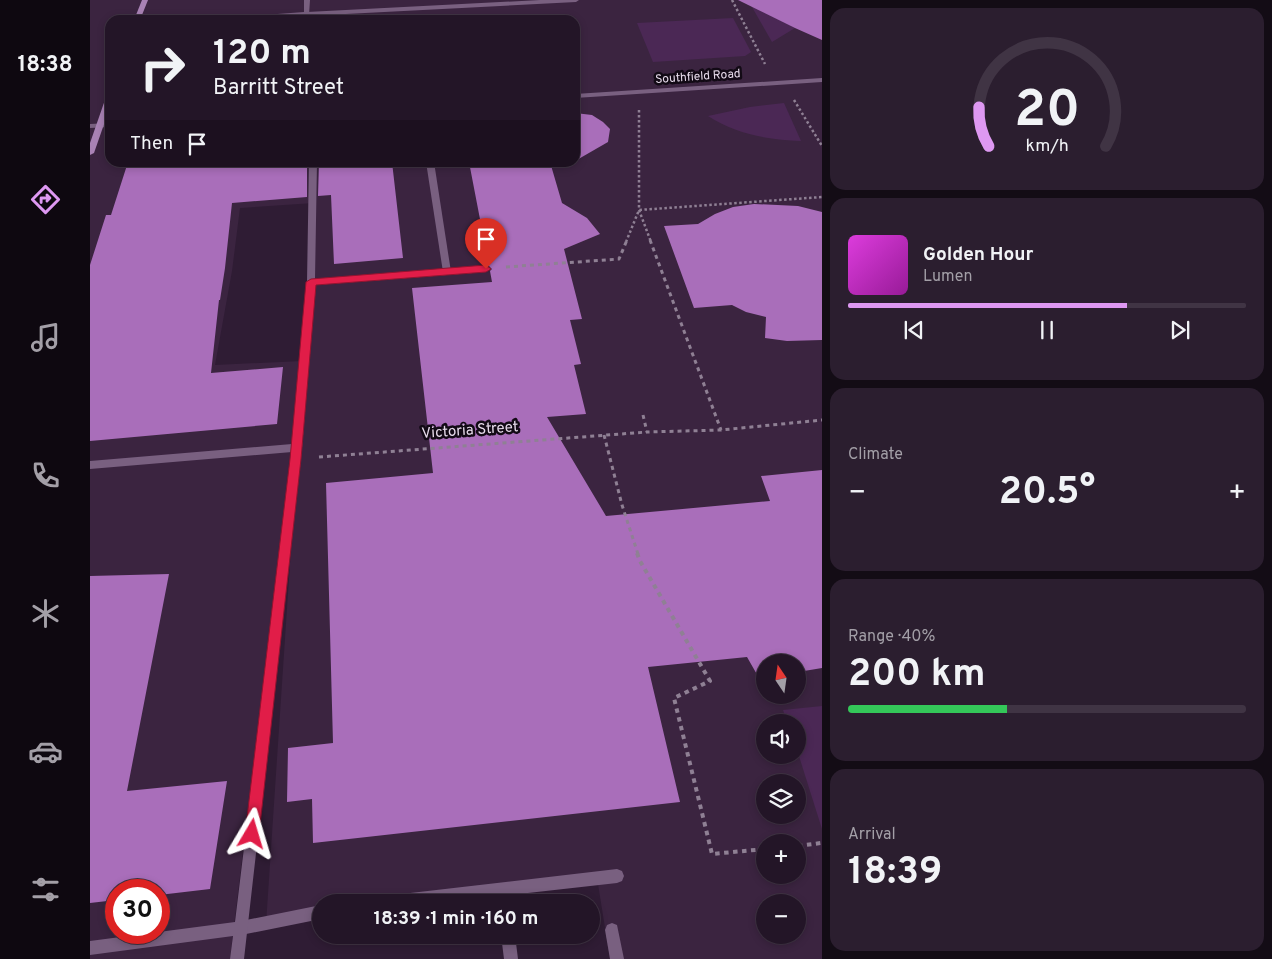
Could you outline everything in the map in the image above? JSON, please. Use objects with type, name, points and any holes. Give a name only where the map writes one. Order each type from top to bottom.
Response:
[{"type":"main road","points":[[139,15],[145,0]]},
{"type":"main road","points":[[90,153],[105,112]]},
{"type":"street","points":[[307,0],[307,14]]},
{"type":"street","points":[[294,15],[576,0]]},
{"type":"street","name":"Southfield Road","points":[[580,96],[822,80]]},
{"type":"street","points":[[90,126],[105,126]]},
{"type":"street","points":[[237,959],[296,453],[311,282],[313,167]]},
{"type":"street","points":[[431,167],[447,272]]},
{"type":"street","points":[[311,282],[486,269]]},
{"type":"street","points":[[90,464],[296,453]]},
{"type":"street","points":[[514,894],[617,876]]},
{"type":"street","points":[[90,948],[241,928],[312,914]]},
{"type":"street","points":[[612,930],[617,959]]},
{"type":"street","points":[[509,944],[511,959]]},
{"type":"path","points":[[732,0],[768,70]]},
{"type":"path","points":[[638,92],[639,210],[721,430]]},
{"type":"path","points":[[639,210],[822,197]]},
{"type":"path","points":[[486,269],[619,259],[639,210]]},
{"type":"path","points":[[643,415],[647,432]]},
{"type":"path","name":"Victoria Street","points":[[296,453],[647,432],[721,430],[822,420]]},
{"type":"path","points":[[604,435],[622,505],[640,561],[710,681],[674,698],[712,854],[756,850]]},
{"type":"path","points":[[806,845],[821,843],[822,846]]},
{"type":"shaded area","points":[[90,0],[822,0],[822,959],[610,959],[598,884],[514,894],[312,894],[312,919],[266,924],[314,203],[240,208],[232,271],[215,365],[302,361],[230,959],[90,959]]},
{"type":"shaded area","points":[[748,0],[795,28],[772,42]]},
{"type":"shaded area","points":[[733,18],[751,52],[745,56],[653,62],[637,23]]},
{"type":"shaded area","points":[[784,103],[801,141],[776,139],[741,132],[708,116],[750,107]]},
{"type":"shaded area","points":[[822,706],[822,829],[801,764],[806,764],[806,714],[784,714],[783,710]]},
{"type":"building","points":[[738,0],[822,0],[822,40],[795,28]]},
{"type":"building","points":[[580,114],[592,115],[610,129],[608,142],[580,158]]},
{"type":"building","points":[[126,167],[307,167],[307,197],[232,203],[225,268],[219,300],[211,373],[283,367],[277,424],[90,441],[90,265],[106,215],[111,215]]},
{"type":"building","points":[[319,167],[393,167],[403,258],[334,264],[331,195],[318,196]]},
{"type":"building","points":[[470,167],[551,167],[562,203],[587,218],[600,234],[564,249],[582,319],[570,320],[581,364],[574,365],[586,414],[547,417],[606,516],[770,501],[761,476],[822,470],[822,668],[806,671],[806,654],[756,654],[756,673],[747,657],[648,667],[680,802],[313,843],[312,799],[287,802],[288,748],[333,743],[326,483],[433,473],[412,288],[492,282],[490,271],[492,269],[489,266]]},
{"type":"building","points":[[754,204],[798,206],[822,212],[822,340],[787,341],[765,338],[766,317],[746,312],[732,305],[694,308],[664,226],[698,224],[715,214],[733,207]]},
{"type":"building","points":[[169,574],[127,791],[227,781],[210,889],[170,894],[170,879],[105,879],[105,901],[90,903],[90,576]]},
{"type":"route","points":[[252,834],[296,459],[311,282],[486,269]]}]
